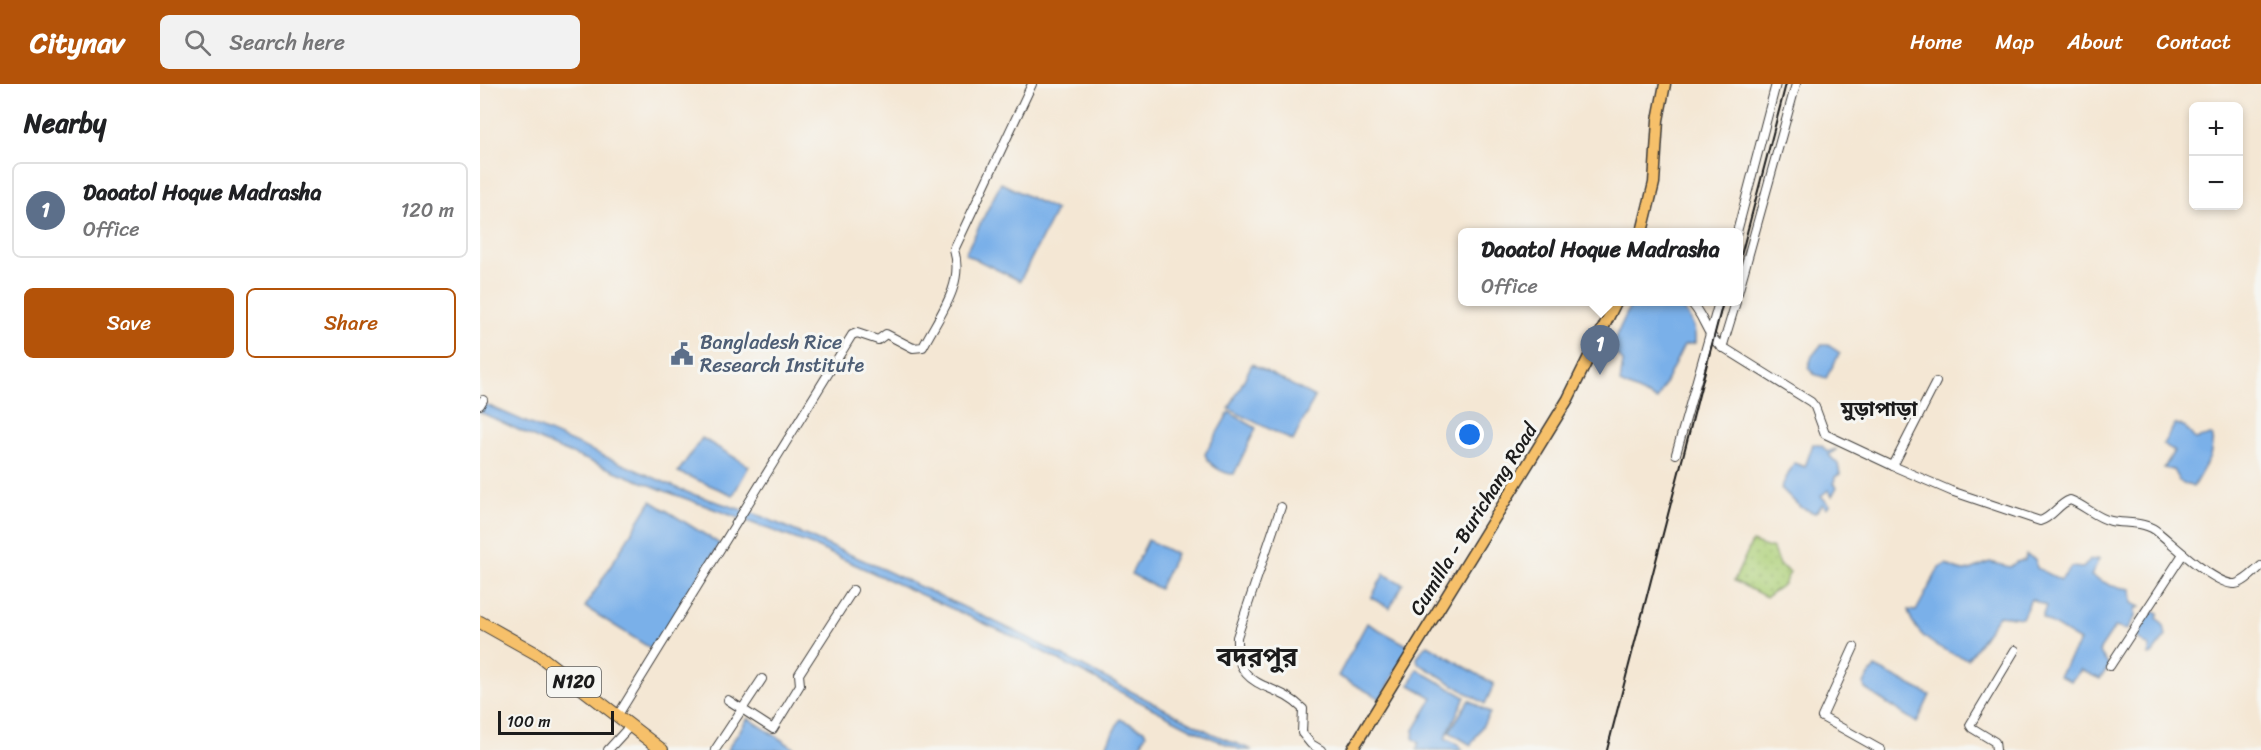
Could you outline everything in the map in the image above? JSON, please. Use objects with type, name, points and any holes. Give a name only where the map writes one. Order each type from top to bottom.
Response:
[{"type":"highway","name":"N120","points":[[480,622],[537,654],[662,750]]},
{"type":"main road","points":[[1643,228],[1654,183],[1658,120],[1665,84]]},
{"type":"main road","name":"Cumilla - Burichang Road","points":[[1353,750],[1568,399],[1614,306]]},
{"type":"street","points":[[618,715],[852,335],[857,333],[878,340],[886,334],[913,348],[923,347],[954,287],[957,269],[954,250],[1032,84]]},
{"type":"street","points":[[1738,228],[1776,84]]},
{"type":"street","points":[[1743,275],[1796,84]]},
{"type":"street","points":[[1694,306],[1710,335],[1722,348],[1811,402],[1825,434],[1893,466],[1951,491],[2040,521],[2049,519],[2064,502],[2070,501],[2111,521],[2132,520],[2154,530],[2183,554],[2223,581],[2234,584],[2241,582],[2261,566]]},
{"type":"street","points":[[1676,454],[1718,306]]},
{"type":"street","points":[[1722,348],[1735,306]]},
{"type":"street","points":[[1893,466],[1936,382]]},
{"type":"street","points":[[1281,507],[1237,637],[1237,648],[1241,670],[1303,709],[1302,733],[1311,744],[1321,750]]},
{"type":"street","points":[[2110,666],[2183,554]]},
{"type":"street","points":[[728,700],[773,729],[800,685],[799,674],[853,590]]},
{"type":"street","points":[[1854,647],[1822,717],[1881,750]]},
{"type":"street","points":[[1996,750],[1995,742],[1970,725],[2015,650]]},
{"type":"street","points":[[715,750],[762,679]]},
{"type":"street","points":[[608,750],[630,726]]},
{"type":"green space","points":[[1752,542],[1773,549],[1779,565],[1790,572],[1784,584],[1766,597],[1734,581]]},
{"type":"water","points":[[1001,183],[1056,210],[1020,281],[965,254]]},
{"type":"water","points":[[1630,306],[1678,306],[1687,315],[1695,330],[1695,343],[1684,345],[1657,400],[1620,383],[1623,361],[1610,349]]},
{"type":"water","points":[[1821,345],[1828,345],[1840,353],[1826,378],[1814,374],[1808,368],[1812,356]]},
{"type":"water","points":[[1252,364],[1315,397],[1293,441],[1229,409]]},
{"type":"water","points":[[480,402],[689,493],[758,515],[872,564],[1021,634],[1213,734],[1252,750],[1241,750],[1204,735],[1014,637],[812,545],[557,448],[480,412]]},
{"type":"water","points":[[1229,412],[1256,428],[1234,474],[1217,468],[1209,462],[1205,454]]},
{"type":"water","points":[[2175,424],[2184,426],[2195,439],[2211,435],[2213,438],[2210,457],[2193,487],[2179,481],[2173,470],[2164,468],[2174,451],[2163,444]]},
{"type":"water","points":[[702,438],[749,466],[733,495],[678,472]]},
{"type":"water","points":[[1813,444],[1822,446],[1827,452],[1837,449],[1829,455],[1838,464],[1840,474],[1835,477],[1834,484],[1837,487],[1832,496],[1828,490],[1821,496],[1830,505],[1826,508],[1823,504],[1815,513],[1800,507],[1781,488],[1794,463],[1805,467]]},
{"type":"water","points":[[651,501],[720,544],[653,650],[585,607]]},
{"type":"water","points":[[1148,540],[1176,554],[1159,589],[1131,574]]},
{"type":"water","points":[[2026,555],[2035,559],[2037,568],[2061,580],[2071,567],[2083,568],[2090,560],[2099,559],[2091,576],[2112,586],[2131,589],[2132,603],[2140,607],[2135,609],[2135,617],[2127,630],[2115,627],[2099,651],[2109,666],[2100,679],[2081,670],[2071,681],[2059,676],[2080,641],[2042,618],[2046,606],[2031,599],[2022,618],[1999,615],[1968,659],[1931,642],[1923,636],[1912,620],[1908,610],[1916,611],[1939,568],[1946,564],[1964,571],[1990,562],[2010,567],[2016,562],[2025,560]]},
{"type":"water","points":[[1384,574],[1403,584],[1390,608],[1371,598]]},
{"type":"water","points":[[2147,609],[2159,614],[2157,618],[2164,626],[2166,636],[2149,655],[2149,647],[2131,633]]},
{"type":"water","points":[[1367,623],[1409,646],[1381,699],[1338,676]]},
{"type":"water","points":[[1428,645],[1494,684],[1485,704],[1418,663],[1417,658]]},
{"type":"water","points":[[1875,667],[1930,695],[1917,723],[1865,689],[1864,683]]},
{"type":"water","points":[[1417,669],[1465,697],[1445,738],[1459,745],[1463,750],[1417,750],[1419,743],[1413,738],[1414,730],[1433,698],[1410,685]]},
{"type":"water","points":[[1469,700],[1490,713],[1471,745],[1449,732]]},
{"type":"water","points":[[748,718],[797,750],[727,750]]},
{"type":"water","points":[[1120,719],[1144,730],[1146,734],[1138,750],[1104,750]]},
{"type":"railway","points":[[1743,248],[1786,84]]},
{"type":"railway","points":[[1607,750],[1722,306]]},
{"type":"place","name":"Bangladesh Rice Research Institute","points":[[682,354]]},
{"type":"place","name":"Daoatol Hoque Madrasha","points":[[1600,375]]},
{"type":"district","name":"মুড়াপাড়া","points":[[1879,409]]},
{"type":"district","name":"বদরপুর","points":[[1257,657]]}]
